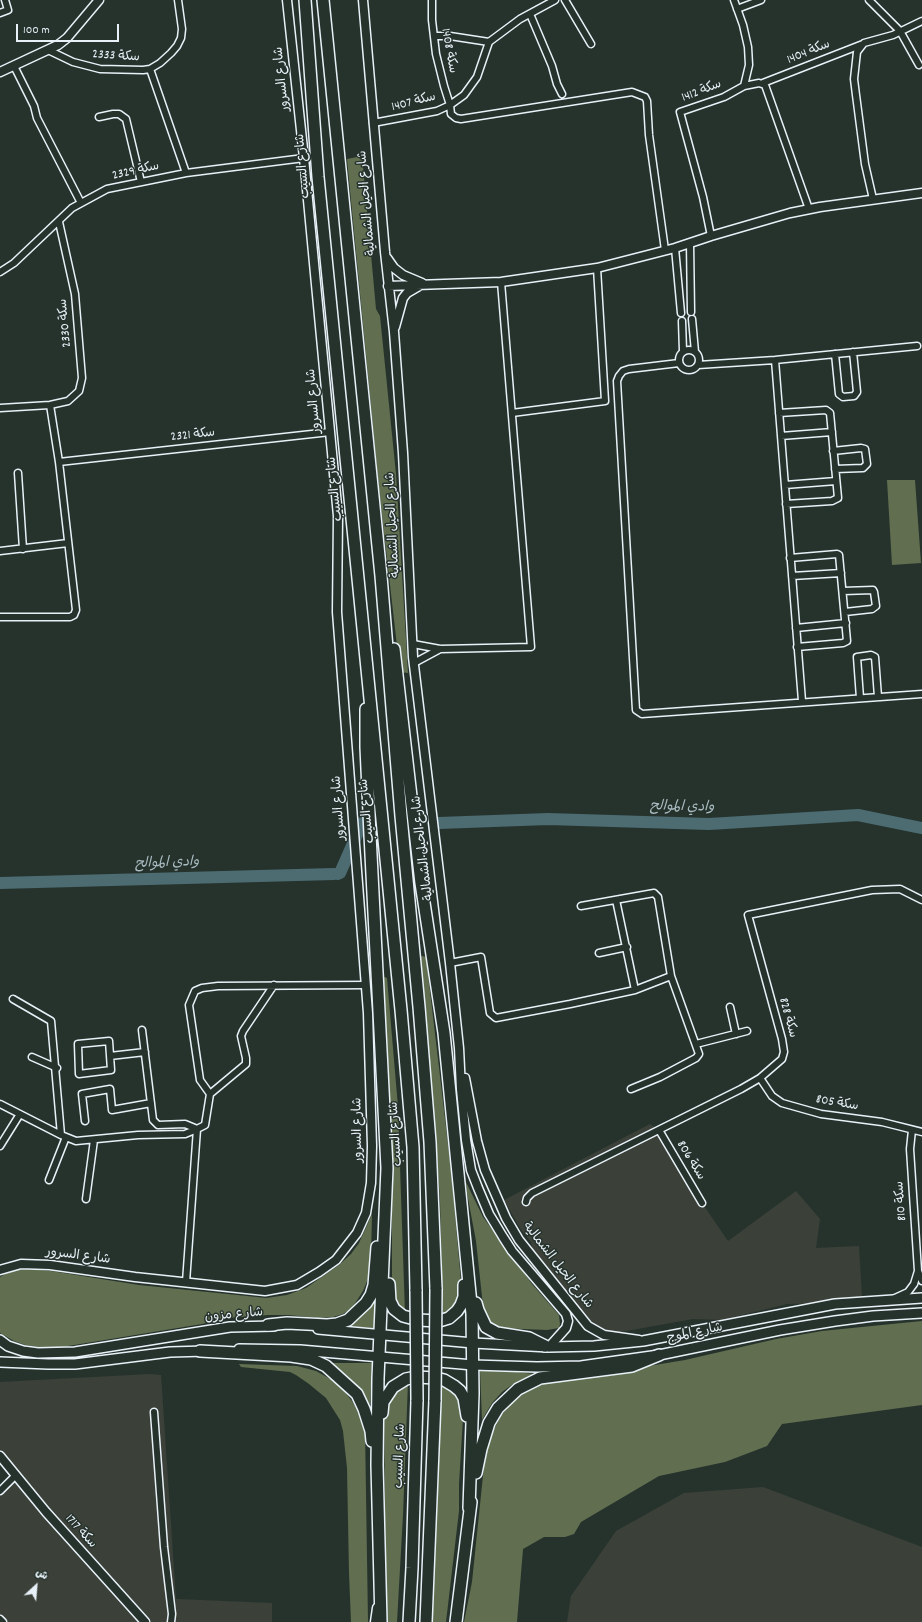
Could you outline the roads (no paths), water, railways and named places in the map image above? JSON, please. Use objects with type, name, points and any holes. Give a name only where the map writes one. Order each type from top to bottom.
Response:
[{"type":"highway","name":"شارع السيب","points":[[305,0],[318,177],[366,647],[412,1132],[417,1400],[409,1622]]},
{"type":"highway","points":[[323,0],[381,576],[429,1134],[436,1288],[435,1400],[426,1622]]},
{"type":"highway","points":[[381,576],[387,598],[422,883],[444,1033],[472,1314],[473,1414],[469,1508],[456,1622]]},
{"type":"highway","points":[[366,647],[366,755],[387,1168],[379,1356],[377,1481],[380,1622]]},
{"type":"highway","points":[[268,1325],[287,1323],[338,1324],[353,1316],[366,1303],[371,1295],[374,1285],[380,1195],[387,1168]]},
{"type":"highway","points":[[385,1222],[389,1244],[390,1301],[394,1309],[403,1316],[418,1320],[439,1321],[448,1318],[457,1311],[464,1297],[463,1268],[465,1246]]},
{"type":"highway","points":[[464,1230],[472,1251],[478,1310],[486,1327],[497,1333],[529,1338],[547,1346]]},
{"type":"highway","points":[[200,1351],[291,1356],[311,1359],[326,1366],[357,1394],[364,1409],[371,1431],[377,1481]]},
{"type":"highway","points":[[469,1508],[481,1449],[489,1422],[498,1408],[518,1389],[540,1378],[632,1366],[659,1355]]},
{"type":"highway","points":[[377,1481],[383,1402],[393,1387],[406,1378],[416,1377],[444,1380],[460,1391],[464,1398],[470,1475]]},
{"type":"main road","name":"شارع الموج","points":[[473,1343],[594,1346],[643,1341],[835,1304],[922,1298]]},
{"type":"main road","name":"شارع الموج","points":[[473,1364],[537,1367],[568,1366],[659,1355],[780,1330],[835,1321],[873,1316],[922,1313]]},
{"type":"main road","name":"شارع مزون","points":[[0,1340],[8,1346],[24,1351],[38,1353],[75,1352],[230,1327],[268,1325],[473,1343]]},
{"type":"main road","points":[[0,1362],[75,1364],[170,1352],[258,1348],[473,1364]]},
{"type":"street","points":[[0,13],[8,10],[5,0]]},
{"type":"street","points":[[0,72],[48,50],[67,38],[99,0]]},
{"type":"street","name":"سكة 2333","points":[[48,50],[73,62],[100,69],[150,69],[160,63],[171,53],[181,38],[182,29],[178,0]]},
{"type":"street","name":"شارع السرور","points":[[2,1268],[21,1264],[50,1265],[135,1277],[265,1291],[297,1285],[336,1260],[357,1233],[366,1213],[371,1183],[368,1013],[337,612],[338,516],[304,158],[287,0]]},
{"type":"street","name":"شارع الحيل الشمالية","points":[[363,0],[388,286],[394,332],[403,453],[414,663],[450,963],[465,1125],[471,1170],[490,1214],[512,1251],[566,1314],[568,1321],[566,1328],[547,1346]]},
{"type":"street","name":"سكة 1408","points":[[432,0],[432,20],[436,54],[450,105],[451,114],[456,118],[461,119],[632,92],[638,93],[644,97],[647,101],[649,134],[665,250]]},
{"type":"street","points":[[434,36],[450,36],[489,42],[520,19],[555,0]]},
{"type":"street","points":[[565,0],[591,44]]},
{"type":"street","points":[[734,0],[748,47],[749,65],[744,86]]},
{"type":"street","points":[[737,9],[761,0]]},
{"type":"street","points":[[868,0],[900,31],[919,65]]},
{"type":"street","points":[[530,14],[562,94]]},
{"type":"street","points":[[900,31],[922,21]]},
{"type":"street","name":"سكة 1404","points":[[744,86],[754,83],[763,84],[864,43],[878,40],[900,31]]},
{"type":"street","name":"سكة 1407","points":[[373,124],[429,112],[450,105],[464,95],[477,78],[489,42]]},
{"type":"street","points":[[864,43],[857,52],[854,79],[861,141],[874,199]]},
{"type":"street","points":[[14,66],[34,106],[37,118],[81,203]]},
{"type":"street","points":[[150,69],[186,173]]},
{"type":"street","points":[[763,84],[765,85],[809,209]]},
{"type":"street","name":"سكة 1412","points":[[710,236],[704,197],[680,112],[724,97],[744,86]]},
{"type":"street","points":[[100,117],[119,114],[126,119],[141,182]]},
{"type":"street","name":"سكة 2329","points":[[0,272],[14,263],[59,222],[72,208],[107,189],[186,173],[304,158]]},
{"type":"street","points":[[388,286],[501,282],[597,268],[675,248],[710,236],[809,209],[922,193]]},
{"type":"street","name":"سكة 2330","points":[[0,408],[50,405],[68,401],[79,391],[82,378],[75,294],[59,222]]},
{"type":"street","points":[[690,243],[691,316],[695,352],[699,358],[698,365]]},
{"type":"street","points":[[675,248],[681,313]]},
{"type":"street","points":[[385,252],[389,263],[394,268],[403,275],[425,284]]},
{"type":"street","points":[[512,412],[605,401],[597,268]]},
{"type":"street","points":[[413,644],[440,649],[531,646],[501,282]]},
{"type":"street","points":[[394,332],[403,298],[407,292],[425,284]]},
{"type":"street","points":[[682,321],[682,351],[679,356],[679,363],[683,368],[689,370],[698,365],[775,360],[917,346]]},
{"type":"street","points":[[682,351],[689,349],[695,352]]},
{"type":"street","points":[[835,354],[839,394],[843,397],[854,396],[857,392],[853,352]]},
{"type":"street","points":[[775,360],[802,701]]},
{"type":"street","points":[[679,363],[629,369],[623,371],[617,380],[636,710],[642,714],[802,701],[922,694]]},
{"type":"street","points":[[0,617],[70,617],[76,610],[59,462],[50,405]]},
{"type":"street","points":[[779,413],[826,410],[830,412],[838,498],[832,501],[786,504]]},
{"type":"street","name":"سكة 2321","points":[[59,462],[330,432]]},
{"type":"street","points":[[780,436],[832,432]]},
{"type":"street","points":[[834,451],[860,448],[865,449],[867,464],[863,468],[835,469]]},
{"type":"street","points":[[18,473],[23,549]]},
{"type":"street","points":[[785,485],[836,481]]},
{"type":"street","points":[[0,551],[68,544]]},
{"type":"street","points":[[790,558],[839,555],[846,623],[846,642],[797,647]]},
{"type":"street","points":[[792,576],[841,573]]},
{"type":"street","points":[[842,591],[873,590],[876,606],[872,609],[844,612]]},
{"type":"street","points":[[796,628],[846,623]]},
{"type":"street","points":[[414,663],[440,649]]},
{"type":"street","points":[[860,698],[857,657],[872,655],[875,657],[878,697]]},
{"type":"street","name":"سكة 828","points":[[526,1202],[527,1198],[532,1194],[741,1089],[760,1078],[784,1056],[748,915],[872,890],[900,888],[922,900]]},
{"type":"street","points":[[581,906],[654,894],[657,895],[671,976],[696,1044],[698,1054],[696,1058],[660,1077],[631,1089]]},
{"type":"street","points":[[616,900],[627,948],[634,990]]},
{"type":"street","points":[[599,953],[627,948]]},
{"type":"street","points":[[450,963],[481,957],[490,1013],[496,1018],[634,990],[671,976]]},
{"type":"street","points":[[210,1094],[200,1080],[189,1005],[195,991],[202,988],[274,985],[366,985]]},
{"type":"street","points":[[0,1104],[76,1141],[138,1135],[185,1134],[197,1129],[205,1125],[210,1094],[246,1064],[241,1036],[274,985]]},
{"type":"street","points":[[13,999],[51,1021],[64,1136],[49,1180]]},
{"type":"street","points":[[730,1007],[736,1034]]},
{"type":"street","points":[[142,1030],[154,1120],[158,1125],[185,1124],[197,1129]]},
{"type":"street","points":[[696,1044],[747,1031]]},
{"type":"street","points":[[109,1041],[110,1056],[110,1070],[79,1074],[78,1044],[109,1041]]},
{"type":"street","name":"شارع الحيل الشمالية","points":[[459,1048],[477,1141],[485,1170],[506,1218],[519,1240],[588,1326],[604,1336],[613,1338],[633,1338],[643,1341]]},
{"type":"street","points":[[110,1056],[145,1052]]},
{"type":"street","points":[[32,1057],[57,1068]]},
{"type":"street","name":"سكة 805","points":[[760,1078],[772,1096],[782,1103],[821,1114],[882,1122],[922,1132]]},
{"type":"street","points":[[85,1121],[82,1094],[110,1089],[112,1110],[151,1103]]},
{"type":"street","points":[[0,1146],[20,1114]]},
{"type":"street","points":[[186,1282],[197,1129]]},
{"type":"street","name":"سكة 806","points":[[659,1130],[702,1202]]},
{"type":"street","name":"سكة 810","points":[[912,1130],[910,1149],[918,1271],[922,1280]]},
{"type":"street","points":[[86,1199],[94,1140]]},
{"type":"street","points":[[503,1237],[511,1241],[519,1240]]},
{"type":"street","name":"سكة 810","points":[[889,1301],[908,1292],[914,1284],[918,1271]]},
{"type":"street","points":[[154,1412],[164,1547],[172,1614],[171,1622]]},
{"type":"street","name":"سكة 1717","points":[[0,1456],[46,1512],[145,1622]]},
{"type":"street","points":[[0,1491],[15,1476]]},
{"type":"street","points":[[375,1622],[380,1591]]},
{"type":"street","points":[[0,1619],[3,1622]]},
{"type":"waterway","name":"وادي الموالح","points":[[439,823],[548,819],[709,824],[858,815],[922,828]]},
{"type":"waterway","name":"وادي الموالح","points":[[338,874],[340,873],[362,823]]},
{"type":"waterway","name":"وادي الموالح","points":[[0,883],[334,874]]}]
